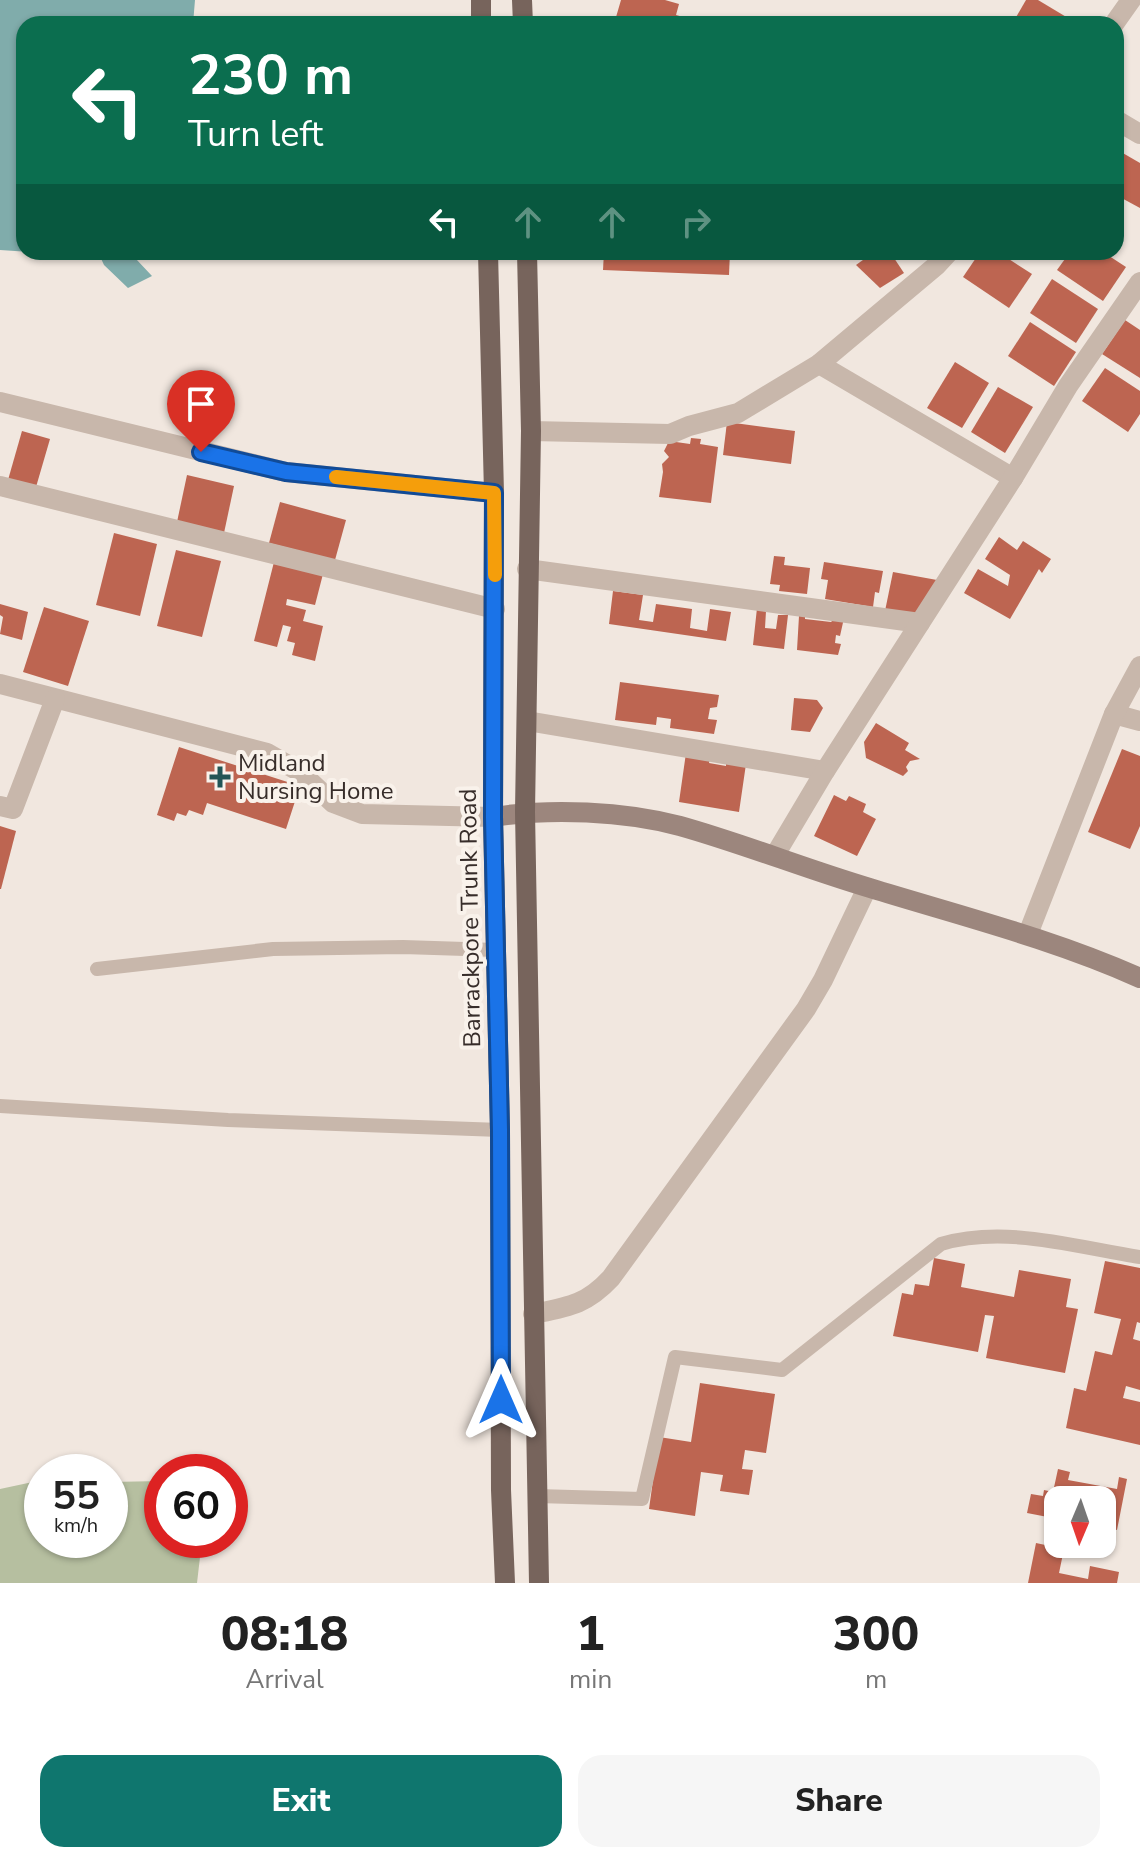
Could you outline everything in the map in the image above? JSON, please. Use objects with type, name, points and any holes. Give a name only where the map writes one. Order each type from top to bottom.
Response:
[{"type":"main road","name":"Barrackpore Trunk Road","points":[[488,260],[494,493],[493,817],[505,1583]]},
{"type":"main road","points":[[527,260],[531,431],[525,812],[539,1583]]},
{"type":"street","points":[[531,431],[670,434],[738,413],[819,364],[942,260]]},
{"type":"street","points":[[775,855],[1068,386],[1140,282]]},
{"type":"street","points":[[819,364],[1013,478]]},
{"type":"street","points":[[0,402],[286,472],[494,493]]},
{"type":"street","points":[[0,486],[495,609]]},
{"type":"street","points":[[527,569],[920,623]]},
{"type":"street","points":[[1028,934],[1114,714],[1140,666]]},
{"type":"street","points":[[0,684],[267,753],[300,772],[333,803],[362,814],[493,817],[525,812],[614,814],[676,825],[775,855],[867,888],[1028,934],[1140,978]]},
{"type":"street","points":[[0,806],[13,809],[55,699]]},
{"type":"street","points":[[1114,714],[1140,721]]},
{"type":"street","points":[[527,721],[825,771]]},
{"type":"street","points":[[533,1314],[578,1305],[595,1295],[611,1278],[806,1009],[867,888]]},
{"type":"lane","points":[[97,969],[273,949],[403,947],[496,950]]},
{"type":"lane","points":[[0,1106],[228,1120],[500,1130]]},
{"type":"lane","points":[[537,1496],[642,1499],[675,1357],[782,1370],[941,1244],[968,1236],[1015,1237],[1140,1257]]},
{"type":"green space","points":[[144,1481],[144,1558],[200,1558],[197,1583],[0,1583],[0,1489],[24,1484],[24,1558],[128,1558],[128,1482]]},
{"type":"water","points":[[0,0],[195,0],[194,16],[16,16],[16,251],[0,250]]},
{"type":"water","points":[[102,260],[137,260],[152,276],[128,288]]},
{"type":"building","points":[[621,0],[665,0],[679,4],[676,15],[680,16],[616,16]]},
{"type":"building","points":[[1026,0],[1038,0],[1065,16],[1017,16]]},
{"type":"building","points":[[1124,154],[1140,163],[1140,208],[1124,199]]},
{"type":"building","points":[[604,260],[730,260],[729,275],[603,270]]},
{"type":"building","points":[[863,260],[895,260],[904,273],[880,288],[856,265]]},
{"type":"building","points":[[975,260],[1010,260],[1032,274],[1009,308],[963,277]]},
{"type":"building","points":[[1064,260],[1115,260],[1126,267],[1103,301],[1057,270]]},
{"type":"building","points":[[1052,279],[1098,309],[1076,343],[1030,313]]},
{"type":"building","points":[[1125,320],[1140,330],[1140,378],[1102,354]]},
{"type":"building","points":[[1030,322],[1076,352],[1054,386],[1008,356]]},
{"type":"building","points":[[955,362],[989,383],[962,428],[927,408]]},
{"type":"building","points":[[1105,368],[1140,391],[1140,414],[1128,432],[1082,401]]},
{"type":"building","points":[[998,387],[1033,407],[1005,453],[971,432]]},
{"type":"building","points":[[727,422],[795,431],[791,464],[723,455]]},
{"type":"building","points":[[22,431],[50,439],[36,487],[8,480]]},
{"type":"building","points":[[691,438],[701,439],[700,444],[718,447],[711,503],[659,497],[662,464],[669,457],[664,451],[669,441],[690,444]]},
{"type":"building","points":[[187,475],[234,486],[224,533],[177,522]]},
{"type":"building","points":[[280,502],[346,520],[335,560],[269,543]]},
{"type":"building","points":[[114,533],[157,544],[140,616],[96,605]]},
{"type":"building","points":[[999,537],[1017,550],[1023,541],[1051,559],[1042,573],[1039,569],[1010,619],[964,593],[978,569],[1008,586],[1010,575],[985,559]]},
{"type":"building","points":[[176,550],[221,561],[202,637],[157,626]]},
{"type":"building","points":[[774,556],[785,557],[784,565],[810,568],[807,594],[779,591],[780,585],[770,584]]},
{"type":"building","points":[[274,562],[323,574],[315,605],[287,599],[286,605],[306,610],[303,621],[323,626],[315,661],[292,655],[295,643],[287,641],[291,627],[283,625],[277,647],[254,641]]},
{"type":"building","points":[[824,562],[883,571],[873,607],[825,599],[828,580],[821,579]]},
{"type":"building","points":[[893,572],[937,580],[913,617],[885,611]]},
{"type":"building","points":[[613,591],[643,595],[639,620],[653,622],[656,604],[692,609],[690,628],[707,631],[710,609],[731,612],[726,641],[609,624]]},
{"type":"building","points":[[0,604],[28,612],[22,640],[0,634],[3,617],[0,615]]},
{"type":"building","points":[[44,607],[89,621],[68,686],[23,672]]},
{"type":"building","points":[[757,608],[766,611],[765,628],[776,629],[778,615],[788,615],[784,649],[753,645]]},
{"type":"building","points":[[799,616],[831,622],[836,617],[844,618],[840,636],[836,635],[835,643],[841,644],[838,655],[797,650]]},
{"type":"building","points":[[620,682],[719,695],[717,707],[710,708],[708,719],[717,720],[714,734],[670,728],[671,719],[657,717],[656,725],[615,720]]},
{"type":"building","points":[[794,698],[817,700],[823,708],[810,732],[791,730]]},
{"type":"building","points":[[876,723],[909,743],[905,750],[920,759],[910,761],[906,767],[908,771],[903,776],[866,758],[864,742]]},
{"type":"building","points":[[179,747],[300,786],[286,829],[207,803],[203,815],[189,810],[186,816],[177,813],[174,821],[157,815]]},
{"type":"building","points":[[1122,749],[1140,756],[1140,826],[1130,849],[1088,832]]},
{"type":"building","points":[[686,753],[710,757],[709,763],[726,766],[726,760],[746,764],[739,812],[679,802]]},
{"type":"building","points":[[834,795],[846,801],[849,796],[866,804],[863,812],[876,819],[857,856],[814,836]]},
{"type":"building","points":[[0,826],[16,831],[1,889],[0,889]]},
{"type":"building","points":[[934,1258],[965,1264],[961,1287],[1014,1297],[1019,1270],[1071,1279],[1066,1307],[1078,1309],[1065,1373],[986,1358],[994,1316],[985,1315],[978,1352],[893,1336],[902,1293],[913,1295],[915,1284],[929,1286]]},
{"type":"building","points":[[1105,1261],[1140,1268],[1140,1323],[1137,1322],[1133,1339],[1140,1341],[1140,1390],[1126,1386],[1123,1398],[1140,1402],[1140,1445],[1066,1428],[1074,1388],[1086,1391],[1095,1351],[1112,1355],[1121,1319],[1094,1313]]},
{"type":"building","points":[[700,1383],[775,1394],[766,1453],[745,1450],[742,1469],[753,1470],[749,1495],[720,1491],[723,1475],[701,1472],[695,1516],[649,1509],[659,1437],[691,1442]]},
{"type":"building","points":[[1058,1469],[1070,1472],[1068,1480],[1101,1486],[1054,1486]]},
{"type":"building","points":[[1119,1477],[1127,1479],[1117,1530],[1116,1489]]},
{"type":"building","points":[[1044,1490],[1044,1516],[1027,1513],[1031,1494],[1043,1496]]},
{"type":"building","points":[[1036,1543],[1044,1545],[1044,1558],[1062,1558],[1059,1573],[1088,1579],[1090,1566],[1119,1572],[1117,1583],[1028,1583]]},
{"type":"slow traffic","points":[[336,477],[494,493],[495,575]]},
{"type":"place","name":"Midland Nursing Home","points":[[220,777]]},
{"type":"route","points":[[201,452],[286,472],[494,493],[493,817],[500,1130],[501,1400]]}]
